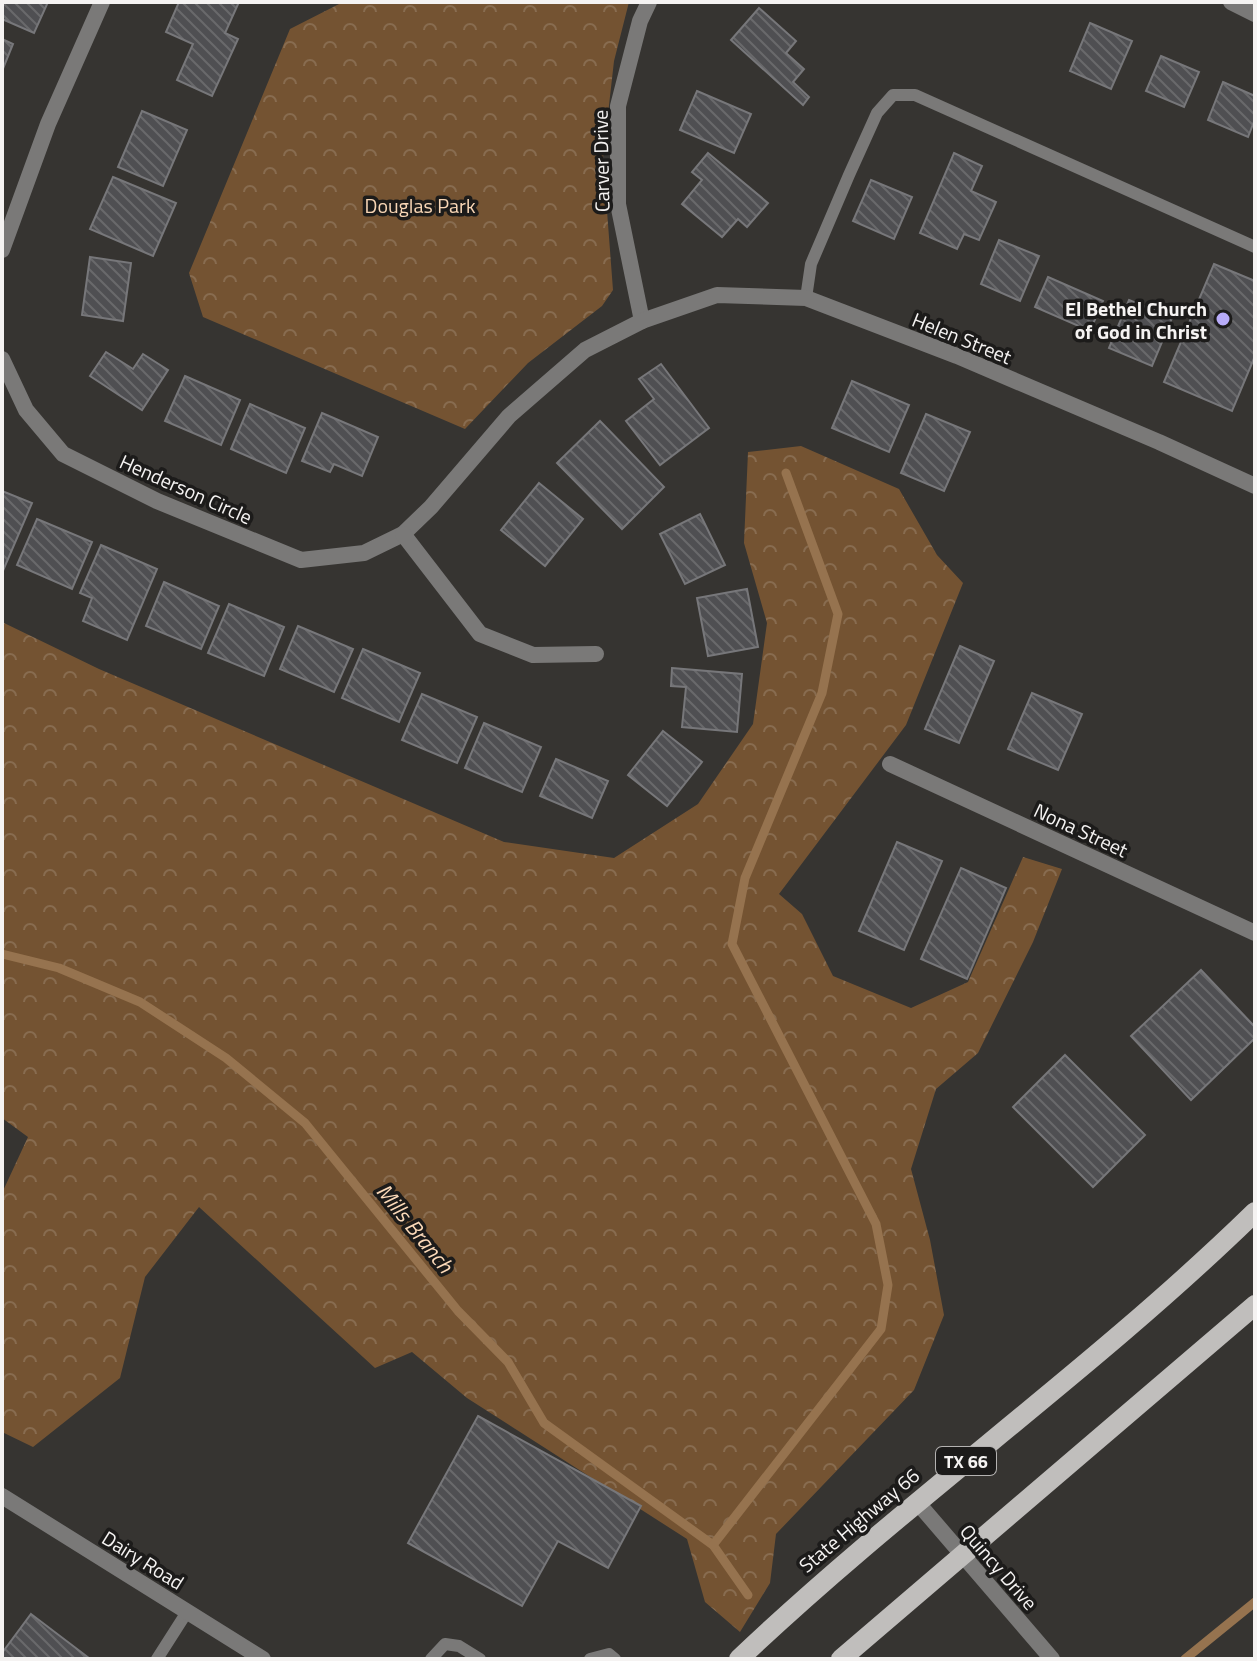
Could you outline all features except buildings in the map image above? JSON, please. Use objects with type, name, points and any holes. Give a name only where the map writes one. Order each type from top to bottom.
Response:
[{"type":"main road","name":"State Highway 66","points":[[739,1659],[917,1502],[1197,1268],[1255,1212]]},
{"type":"main road","points":[[841,1659],[1255,1305]]},
{"type":"street","points":[[2,250],[48,124],[102,2]]},
{"type":"street","name":"Carver Drive","points":[[642,321],[618,204],[618,106],[640,21],[649,2]]},
{"type":"street","points":[[1231,2],[1255,14]]},
{"type":"street","name":"Helen Street","points":[[642,321],[717,295],[806,298],[971,362],[1253,481]]},
{"type":"street","name":"Henderson Circle","points":[[2,359],[26,410],[63,454],[157,501],[301,560],[364,553],[403,534],[431,507],[509,416],[585,350],[642,321]]},
{"type":"street","points":[[403,534],[480,634],[533,655],[596,654]]},
{"type":"street","name":"Nona Street","points":[[890,764],[1255,933]]},
{"type":"street","name":"Quincy Drive","points":[[917,1502],[1052,1659]]},
{"type":"street","name":"Dairy Road","points":[[5,1503],[263,1659]]},
{"type":"lane","points":[[806,298],[811,264],[849,175],[877,113],[893,95],[915,95],[1255,247]]},
{"type":"lane","points":[[157,1659],[187,1612]]},
{"type":"lane","points":[[431,1659],[445,1644],[459,1646],[480,1659]]},
{"type":"lane","points":[[590,1659],[609,1654],[615,1659]]},
{"type":"green space","name":"Douglas Park","points":[[343,2],[629,2],[614,61],[603,158],[613,290],[602,306],[528,363],[465,429],[203,317],[189,273],[290,29]]},
{"type":"green space","points":[[801,446],[899,489],[937,555],[963,583],[906,725],[779,894],[802,914],[833,976],[911,1008],[968,982],[1023,857],[1062,869],[1033,942],[978,1053],[936,1089],[911,1169],[930,1240],[944,1315],[914,1390],[776,1534],[770,1583],[740,1632],[705,1602],[687,1539],[467,1398],[412,1352],[375,1368],[199,1207],[145,1277],[120,1378],[33,1447],[2,1432],[2,1193],[28,1137],[2,1118],[2,622],[99,669],[504,842],[614,858],[698,804],[753,724],[767,623],[744,543],[748,452]]},
{"type":"waterway","points":[[713,1545],[881,1329],[888,1285],[876,1224],[732,944],[745,878],[822,693],[838,614],[786,473]]},
{"type":"waterway","name":"Mills Branch","points":[[2,954],[59,968],[140,1002],[226,1058],[305,1123],[458,1311],[508,1362],[544,1423],[713,1545],[748,1595]]},
{"type":"waterway","name":"Mills Branch","points":[[1185,1659],[1255,1602]]},
{"type":"place","name":"El Bethel Church of God in Christ","points":[[1223,319]]}]
